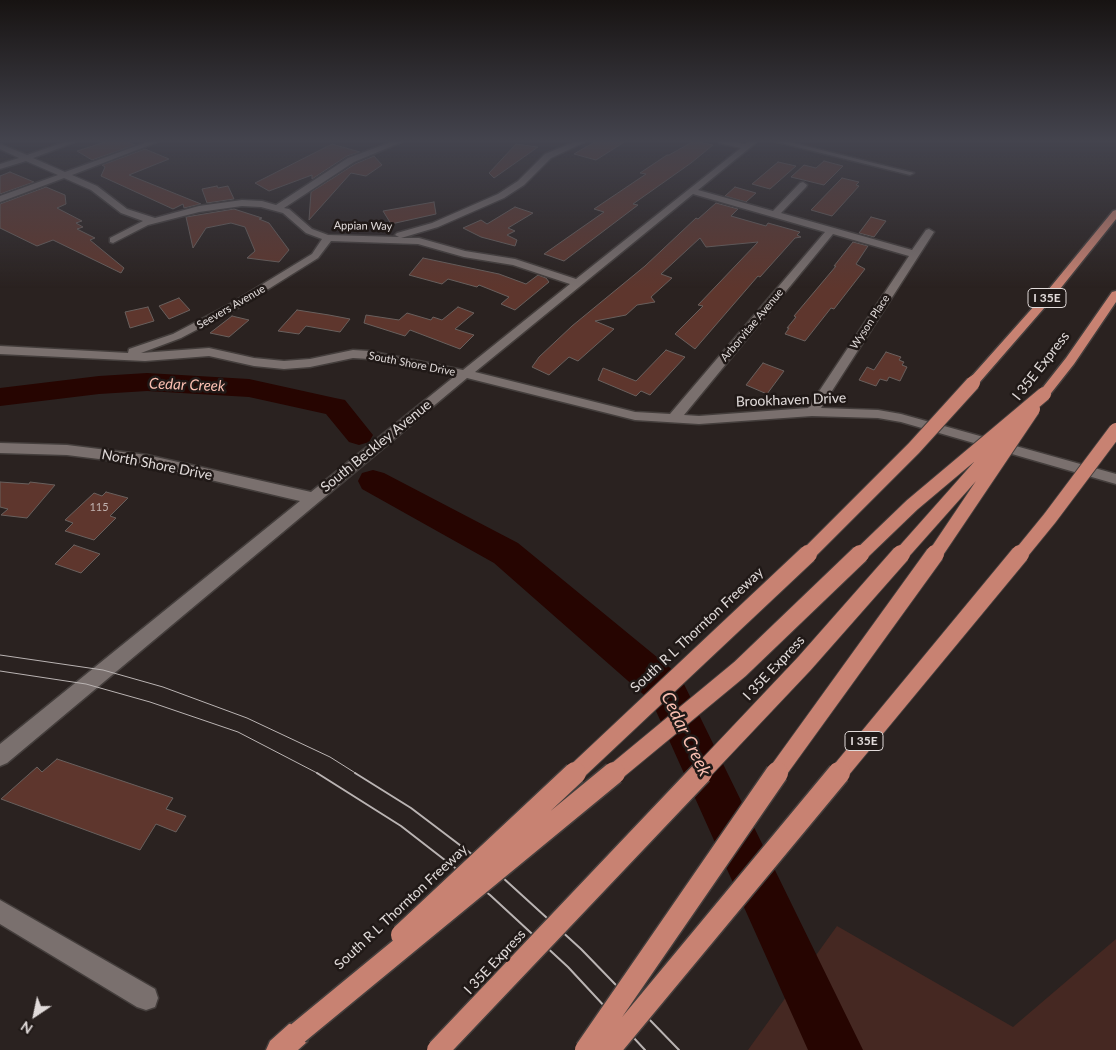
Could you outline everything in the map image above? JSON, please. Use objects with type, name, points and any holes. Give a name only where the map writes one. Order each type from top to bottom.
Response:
[{"type":"highway","name":"South R L Thornton Freeway","points":[[279,1050],[840,524],[914,448],[975,380],[1048,297],[1116,214]]},
{"type":"highway","name":"I 35E Express","points":[[438,1050],[885,576],[1044,394],[1070,361],[1116,294]]},
{"type":"highway","points":[[298,1033],[740,669],[912,505],[1044,394]]},
{"type":"highway","points":[[586,1050],[784,763],[946,540],[1044,394]]},
{"type":"highway","name":"I 35E","points":[[609,1050],[1050,518],[1116,430]]},
{"type":"street","points":[[0,199],[24,190]]},
{"type":"street","name":"Appian Way","points":[[96,190],[124,211],[138,217],[154,220]]},
{"type":"street","points":[[279,207],[305,190]]},
{"type":"street","points":[[389,239],[435,225],[513,190]]},
{"type":"street","points":[[774,215],[798,190]]},
{"type":"street","points":[[691,191],[914,254]]},
{"type":"street","name":"South Beckley Avenue","points":[[0,756],[312,498],[691,191]]},
{"type":"street","name":"Appian Way","points":[[113,240],[136,227],[154,220],[226,204],[262,204],[286,210],[309,231],[327,238],[419,241],[464,254],[515,262],[576,283]]},
{"type":"street","points":[[433,244],[432,232],[435,225]]},
{"type":"street","name":"Arborvitae Avenue","points":[[673,420],[831,231]]},
{"type":"street","name":"Wyson Place","points":[[812,412],[929,232]]},
{"type":"street","name":"Seevers Avenue","points":[[121,356],[177,336],[234,306],[300,266],[321,250],[327,238]]},
{"type":"street","points":[[177,336],[176,349],[182,354]]},
{"type":"street","name":"South Shore Drive","points":[[0,350],[121,356],[209,352],[254,362],[296,364],[353,354],[369,355],[465,374]]},
{"type":"street","name":"Brookhaven Drive","points":[[465,374],[607,411],[673,420],[812,412],[843,412],[901,418],[1116,479]]},
{"type":"street","name":"North Shore Drive","points":[[0,448],[67,450],[147,460],[312,498]]},
{"type":"street","points":[[0,911],[146,998]]},
{"type":"shaded area","points":[[837,926],[1013,1027],[1116,939],[1116,1050],[748,1050]]},
{"type":"building","points":[[0,190],[11,190],[0,194]]},
{"type":"building","points":[[38,190],[53,190],[65,195],[66,204],[57,208],[82,221],[76,223],[83,227],[77,229],[95,238],[90,240],[124,268],[121,273],[53,240],[37,246],[0,228],[0,204]]},
{"type":"building","points":[[132,190],[166,190],[201,204],[184,208],[183,204],[173,209]]},
{"type":"building","points":[[202,190],[230,190],[234,199],[207,203]]},
{"type":"building","points":[[314,190],[336,190],[309,220],[311,192]]},
{"type":"building","points":[[622,190],[653,190],[633,204],[638,205],[564,261],[544,254],[604,212],[594,209]]},
{"type":"building","points":[[732,190],[746,190],[756,193],[746,202],[725,196]]},
{"type":"building","points":[[830,190],[855,190],[832,216],[811,210]]},
{"type":"building","points":[[434,202],[436,214],[391,224],[383,211]]},
{"type":"building","points":[[716,203],[738,209],[731,216],[766,226],[768,223],[800,232],[797,235],[801,237],[795,238],[760,277],[758,276],[695,349],[675,334],[703,306],[698,305],[758,242],[706,247],[700,238],[661,274],[672,278],[651,297],[655,302],[637,305],[626,315],[595,321],[614,329],[578,361],[569,357],[549,375],[532,367],[539,357],[572,326],[645,266],[696,218],[698,219]]},
{"type":"building","points":[[515,207],[533,213],[508,228],[515,231],[507,235],[517,240],[515,246],[481,237],[463,228],[481,220],[487,224]]},
{"type":"building","points":[[234,209],[262,218],[259,219],[269,223],[289,250],[279,262],[247,258],[255,251],[245,227],[231,223],[206,228],[193,248],[186,217]]},
{"type":"building","points":[[871,217],[886,221],[874,237],[859,233]]},
{"type":"building","points":[[853,242],[868,246],[856,264],[865,269],[834,309],[831,308],[805,341],[785,334],[789,328],[787,328],[796,317],[794,316],[836,266],[834,266]]},
{"type":"building","points":[[423,258],[499,274],[526,284],[538,275],[546,278],[549,282],[515,310],[501,304],[509,297],[479,285],[477,287],[448,279],[442,284],[409,275]]},
{"type":"building","points":[[179,298],[190,310],[169,319],[159,306]]},
{"type":"building","points":[[148,307],[154,321],[130,328],[125,312]]},
{"type":"building","points":[[458,307],[474,313],[455,329],[474,335],[460,349],[410,330],[405,336],[364,323],[366,315],[399,320],[407,313],[431,320],[433,317],[442,320]]},
{"type":"building","points":[[297,310],[350,319],[340,332],[306,326],[299,334],[278,331]]},
{"type":"building","points":[[232,316],[249,320],[229,337],[210,333]]},
{"type":"building","points":[[666,350],[685,357],[650,395],[641,391],[636,396],[598,380],[603,368],[636,381]]},
{"type":"building","points":[[886,352],[901,357],[899,360],[904,362],[902,365],[907,367],[900,381],[889,377],[887,381],[880,379],[876,386],[859,380],[867,367],[874,370]]},
{"type":"building","points":[[763,363],[784,371],[767,394],[746,385]]},
{"type":"building","points":[[0,482],[29,484],[30,482],[55,485],[27,518],[1,515],[8,509],[0,507]]},
{"type":"building","points":[[106,492],[128,498],[110,516],[116,518],[94,540],[65,531],[73,523],[65,520],[94,493],[102,496]]},
{"type":"building","points":[[74,545],[100,554],[81,573],[55,564]]},
{"type":"building","points":[[57,759],[173,798],[166,809],[186,816],[176,832],[156,824],[140,850],[1,799],[37,767],[42,772]]},
{"type":"waterway","name":"Cedar Creek","points":[[0,397],[99,385],[147,382],[249,388],[335,407],[359,435]]},
{"type":"waterway","name":"Cedar Creek","points":[[373,481],[506,553],[666,689],[836,1050]]},
{"type":"tram line","points":[[0,655],[103,670],[163,687],[247,718],[330,757],[357,774]]},
{"type":"tram line","points":[[0,671],[86,684],[150,702],[238,732],[319,774]]},
{"type":"tram line","points":[[317,773],[401,826],[490,895],[568,967],[645,1050]]},
{"type":"tram line","points":[[355,773],[411,808],[502,877],[581,949],[679,1050]]}]
